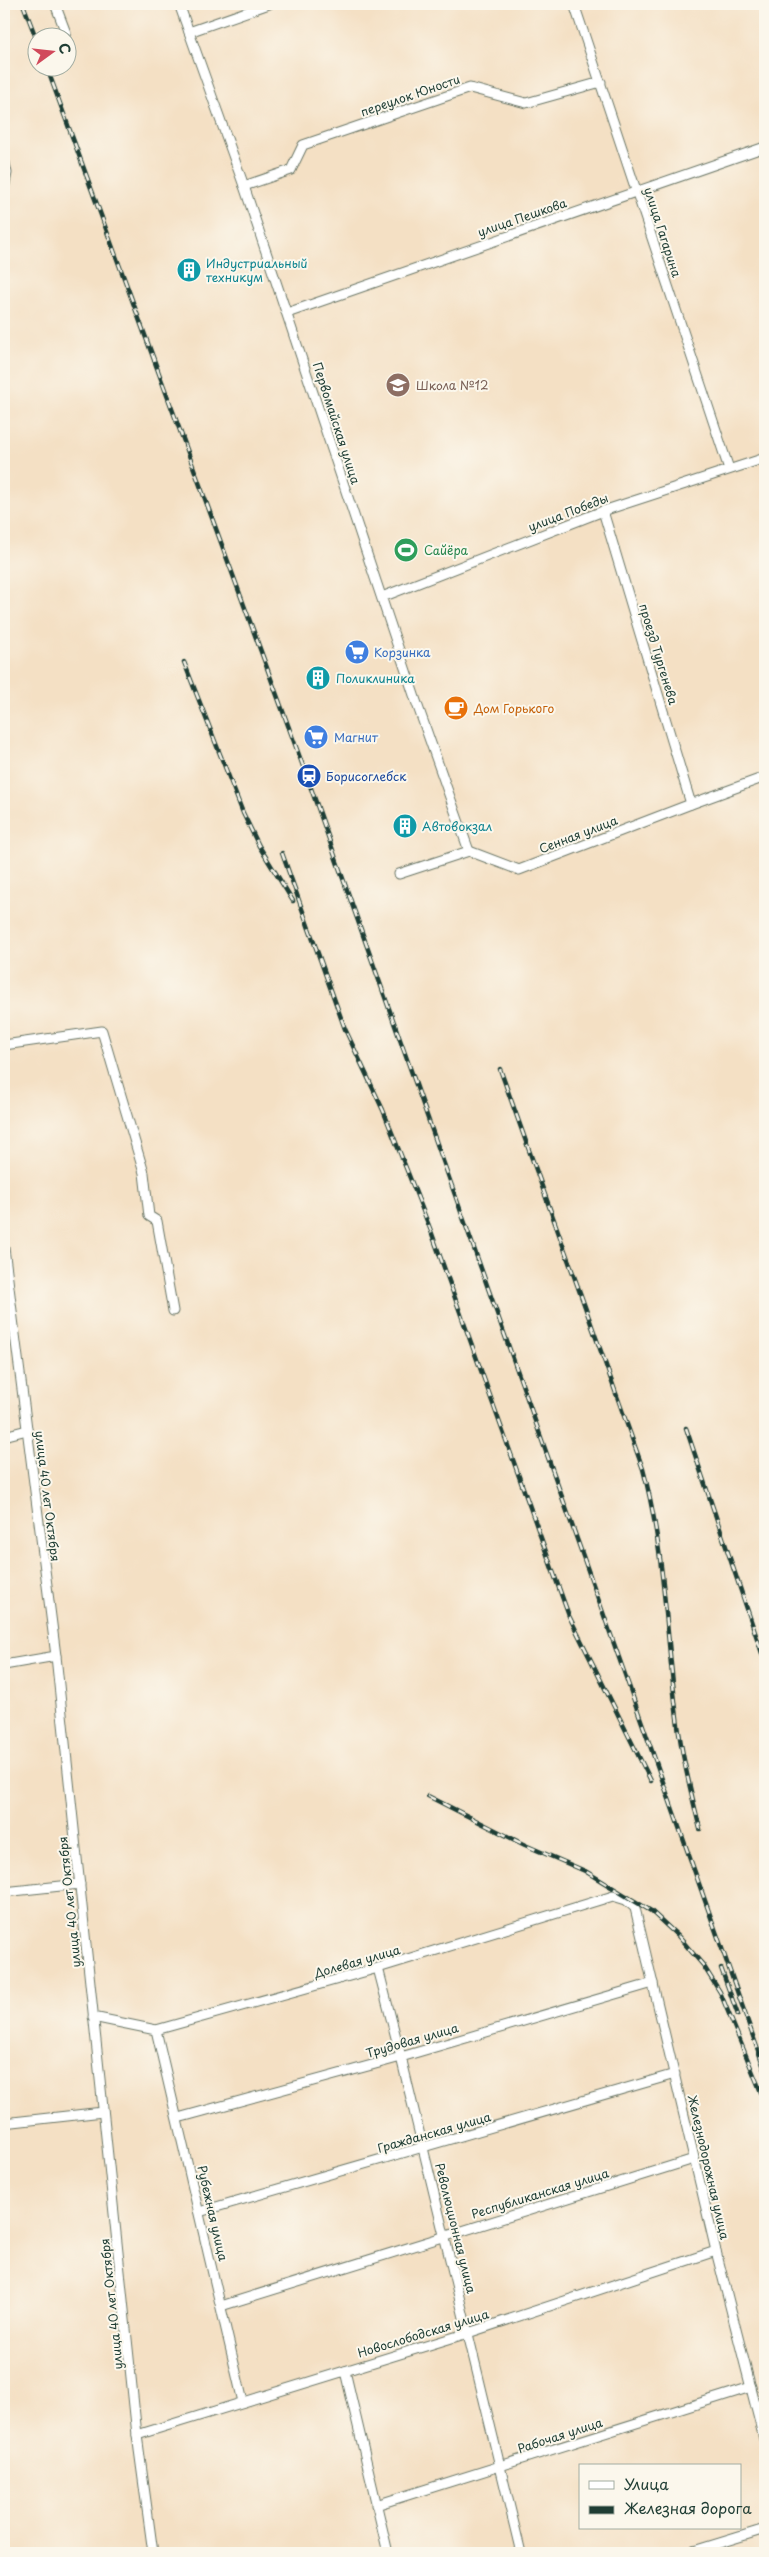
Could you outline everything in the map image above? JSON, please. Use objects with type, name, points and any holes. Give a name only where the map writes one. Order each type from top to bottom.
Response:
[{"type":"street","points":[[54,4],[64,28]]},
{"type":"street","name":"Первомайская улица","points":[[179,4],[244,186],[469,851]]},
{"type":"street","points":[[189,32],[269,4]]},
{"type":"street","name":"улица Гагарина","points":[[574,4],[729,469]]},
{"type":"street","name":"переулок Юности","points":[[244,186],[291,170],[303,145],[470,88],[526,103],[600,82]]},
{"type":"street","name":"улица Пешкова","points":[[287,313],[765,146]]},
{"type":"street","points":[[4,159],[7,172],[4,189]]},
{"type":"street","name":"улица Победы","points":[[382,597],[603,511],[765,458]]},
{"type":"street","name":"проезд Тургенева","points":[[603,511],[691,804]]},
{"type":"street","name":"Сенная улица","points":[[469,851],[518,870],[765,778]]},
{"type":"street","points":[[399,874],[469,851]]},
{"type":"street","points":[[4,1044],[102,1031],[144,1173],[149,1216],[157,1221],[173,1311]]},
{"type":"street","name":"улица 40 лет Октября","points":[[4,1248],[56,1656],[137,2435],[153,2553]]},
{"type":"street","points":[[4,1436],[27,1430]]},
{"type":"street","points":[[4,1664],[56,1656]]},
{"type":"street","points":[[4,1892],[80,1884]]},
{"type":"street","name":"Долевая улица","points":[[93,2017],[156,2030],[378,1968],[614,1896],[626,1900]]},
{"type":"street","name":"Железнодорожная улица","points":[[626,1900],[635,1908],[716,2251],[765,2443]]},
{"type":"street","name":"Революционная улица","points":[[378,1968],[424,2149],[521,2553]]},
{"type":"street","name":"Трудовая улица","points":[[178,2118],[401,2057],[653,1984]]},
{"type":"street","name":"Рубежная улица","points":[[156,2030],[244,2402]]},
{"type":"street","name":"Гражданская улица","points":[[200,2212],[424,2149],[675,2074]]},
{"type":"street","points":[[4,2123],[103,2112]]},
{"type":"street","name":"Республиканская улица","points":[[221,2306],[444,2235],[694,2159]]},
{"type":"street","name":"Новослободская улица","points":[[137,2435],[468,2332],[716,2251]]},
{"type":"street","points":[[345,2371],[388,2553]]},
{"type":"street","name":"Рабочая улица","points":[[376,2505],[751,2387]]},
{"type":"street","points":[[687,2553],[765,2529]]},
{"type":"railway","points":[[23,4],[32,28]]},
{"type":"railway","points":[[51,78],[307,777],[765,2070]]},
{"type":"railway","points":[[184,662],[243,813],[259,846],[293,901]]},
{"type":"railway","points":[[282,853],[345,1029],[383,1110],[431,1231],[569,1616],[651,1781]]},
{"type":"railway","points":[[500,1069],[643,1469],[651,1501],[661,1567],[679,1732],[700,1829]]},
{"type":"railway","points":[[686,1428],[765,1662]]},
{"type":"railway","points":[[428,1796],[525,1845],[585,1871],[651,1911],[678,1936],[703,1965],[720,1992],[765,2102]]},
{"type":"railway","points":[[721,1968],[738,2015]]},
{"type":"place","name":"Индустриальный техникум","points":[[189,270]]},
{"type":"place","name":"Школа №12","points":[[398,385]]},
{"type":"place","name":"Сайёра","points":[[406,550]]},
{"type":"place","name":"Корзинка","points":[[357,652]]},
{"type":"place","name":"Поликлиника","points":[[318,678]]},
{"type":"place","name":"Дом Горького","points":[[456,708]]},
{"type":"place","name":"Магнит","points":[[316,737]]},
{"type":"place","name":"Борисоглебск","points":[[309,776]]},
{"type":"place","name":"Автовокзал","points":[[405,826]]}]
